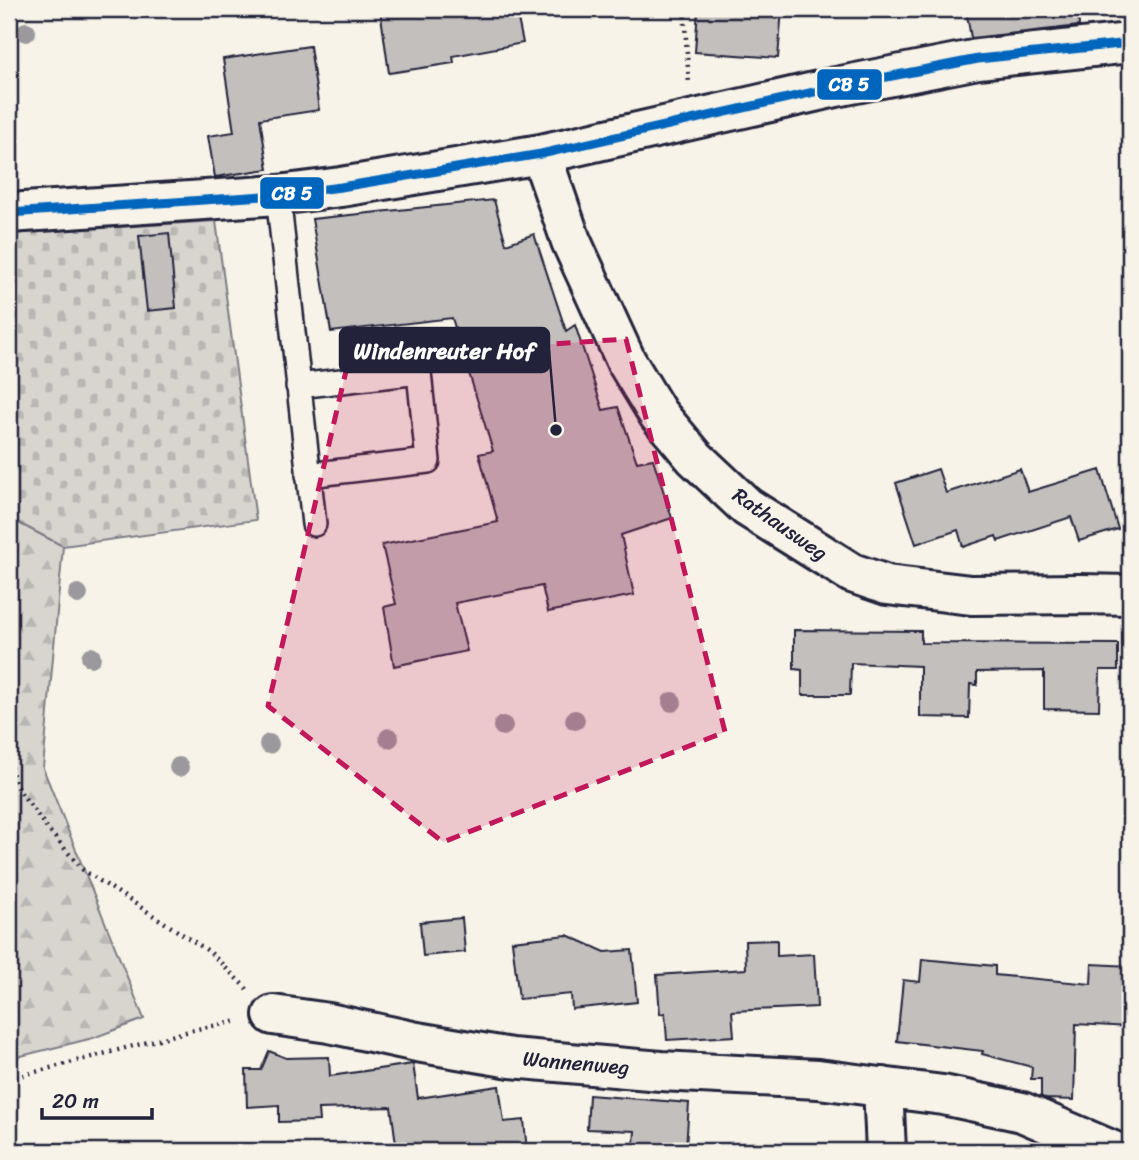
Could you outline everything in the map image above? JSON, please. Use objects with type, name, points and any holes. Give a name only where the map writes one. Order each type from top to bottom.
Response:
[{"type":"street","points":[[9,213],[278,195],[341,187],[596,143],[692,119],[978,59],[1130,43]]},
{"type":"street","name":"Rathausweg","points":[[541,154],[571,241],[626,361],[658,414],[695,458],[747,507],[852,573],[887,585],[971,595],[1130,595]]},
{"type":"street","name":"Wannenweg","points":[[273,1015],[512,1058],[661,1071],[818,1079],[943,1095],[1022,1112],[1113,1151]]},
{"type":"street","points":[[883,1087],[886,1151]]},
{"type":"lane","points":[[278,195],[314,524]]},
{"type":"lane","points":[[298,386],[419,372],[428,461],[308,475]]},
{"type":"path","points":[[684,9],[692,119]]},
{"type":"path","points":[[9,760],[16,786],[83,870],[211,952],[273,1015]]},
{"type":"path","points":[[9,1079],[197,1029],[273,1015]]},
{"type":"highlighted area","points":[[626,339],[725,732],[443,842],[268,706],[349,358]]},
{"type":"green space","points":[[216,221],[256,520],[63,546],[9,518],[9,234]]},
{"type":"green space","points":[[9,518],[63,546],[43,768],[144,1019],[93,1038],[9,1059]]},
{"type":"building","points":[[380,9],[516,9],[523,43],[453,56],[454,63],[389,73]]},
{"type":"building","points":[[698,9],[782,9],[778,58],[695,52]]},
{"type":"building","points":[[966,9],[1078,9],[1079,26],[971,38]]},
{"type":"building","points":[[310,46],[319,110],[260,119],[268,169],[215,177],[208,136],[234,132],[223,59]]},
{"type":"building","points":[[494,200],[506,244],[534,234],[566,331],[575,325],[603,410],[618,407],[637,462],[653,459],[672,518],[621,535],[634,595],[548,612],[542,586],[455,603],[467,651],[394,666],[384,607],[396,604],[382,545],[498,522],[479,454],[493,451],[452,318],[331,332],[312,219]]},
{"type":"building","points":[[169,233],[176,308],[147,311],[139,236]]},
{"type":"building","points":[[938,469],[946,493],[1020,469],[1028,492],[1100,470],[1118,529],[1079,541],[1071,517],[998,541],[996,536],[963,547],[958,530],[916,544],[896,483]]},
{"type":"building","points":[[794,630],[921,631],[921,643],[1118,644],[1118,670],[1100,670],[1099,710],[1044,709],[1044,671],[977,672],[977,685],[970,684],[969,718],[920,717],[920,666],[851,663],[850,695],[802,695],[802,670],[794,669]]},
{"type":"building","points":[[462,918],[465,952],[423,956],[420,922]]},
{"type":"building","points":[[567,935],[605,952],[632,950],[637,1002],[572,1009],[571,994],[519,999],[512,941]]},
{"type":"building","points":[[777,940],[777,956],[814,954],[817,1007],[732,1011],[734,1036],[667,1040],[665,1013],[660,1014],[657,975],[746,969],[745,941]]},
{"type":"building","points":[[922,959],[995,966],[995,975],[1091,984],[1092,964],[1130,966],[1130,1027],[1076,1024],[1074,1100],[1046,1099],[1041,1096],[1041,1079],[1031,1079],[1032,1067],[982,1054],[983,1051],[897,1041],[903,980],[920,982]]},
{"type":"building","points":[[269,1051],[286,1058],[329,1057],[330,1076],[413,1064],[418,1098],[499,1086],[504,1122],[524,1120],[527,1151],[397,1151],[391,1107],[318,1109],[319,1121],[279,1122],[279,1105],[247,1107],[246,1070],[261,1070]]},
{"type":"building","points":[[589,1095],[689,1103],[686,1148],[634,1144],[635,1131],[587,1129]]},
{"type":"transit line","points":[[9,213],[278,195],[341,187],[541,154],[836,87],[978,59],[1130,43]]},
{"type":"place","name":"Windenreuter Hof","points":[[556,430]]}]
